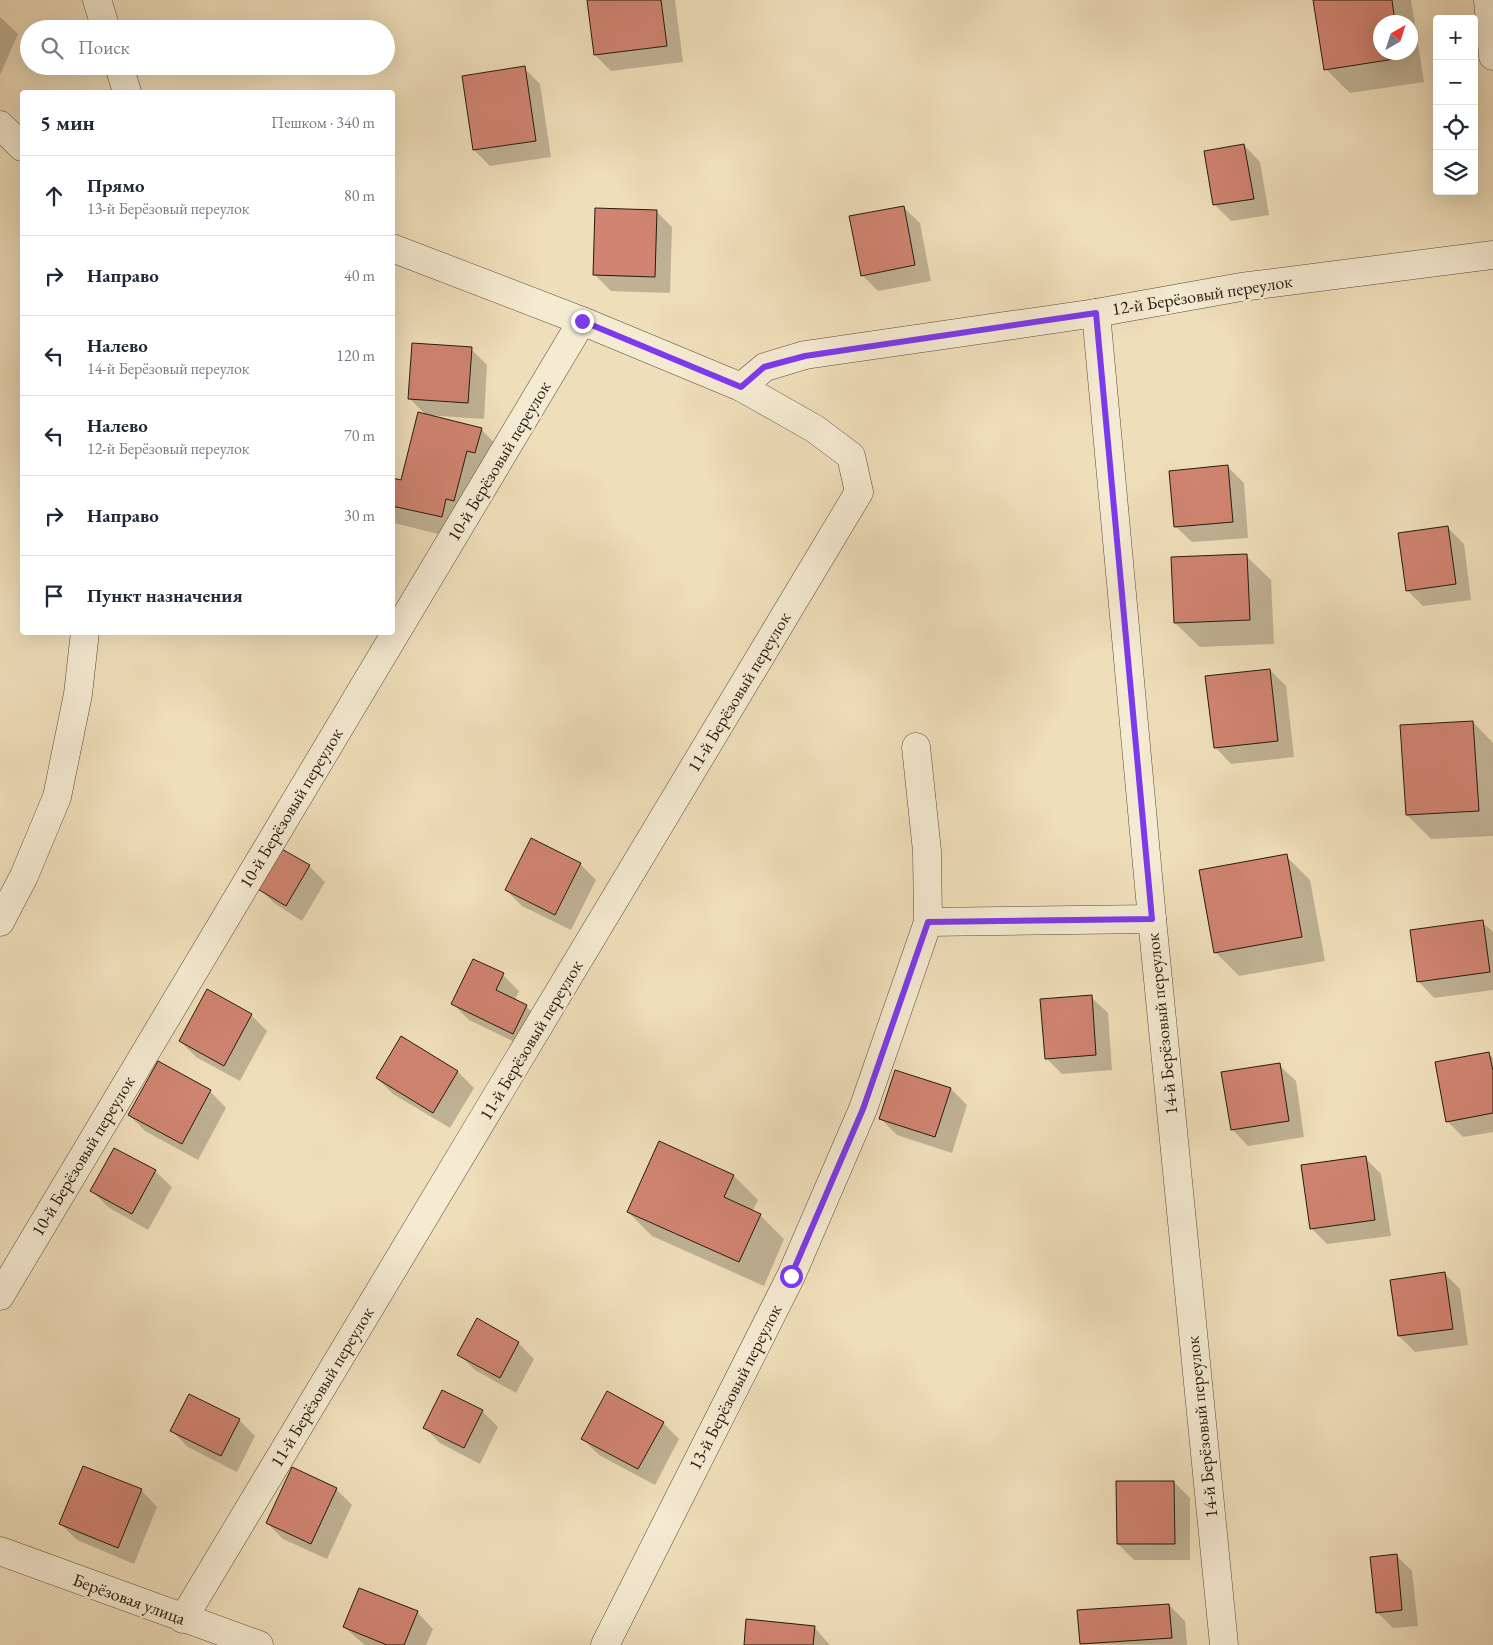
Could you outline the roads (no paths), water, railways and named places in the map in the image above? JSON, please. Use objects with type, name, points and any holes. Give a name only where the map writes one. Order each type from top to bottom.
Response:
[{"type":"street","points":[[97,0],[103,20]]},
{"type":"street","points":[[1488,0],[1493,56]]},
{"type":"street","points":[[122,75],[127,90]]},
{"type":"street","points":[[0,125],[20,146]]},
{"type":"street","points":[[395,249],[582,321],[741,387]]},
{"type":"street","name":"12-й Берёзовый переулок","points":[[741,387],[764,367],[805,356],[1096,313],[1241,287],[1493,255]]},
{"type":"street","name":"14-й Берёзовый переулок","points":[[1096,313],[1152,919],[1224,1645]]},
{"type":"street","name":"10-й Берёзовый переулок","points":[[395,634],[582,321]]},
{"type":"street","name":"11-й Берёзовый переулок","points":[[183,1619],[859,492],[851,456],[815,429],[741,387]]},
{"type":"street","points":[[0,922],[24,876],[57,798],[78,694],[85,635]]},
{"type":"street","name":"10-й Берёзовый переулок","points":[[0,1296],[395,635]]},
{"type":"street","name":"13-й Берёзовый переулок","points":[[606,1645],[791,1276],[863,1109],[928,922],[927,851],[916,747]]},
{"type":"street","points":[[928,922],[1152,919]]},
{"type":"street","name":"Берёзовая улица","points":[[0,1551],[183,1619],[230,1640],[260,1645]]}]
